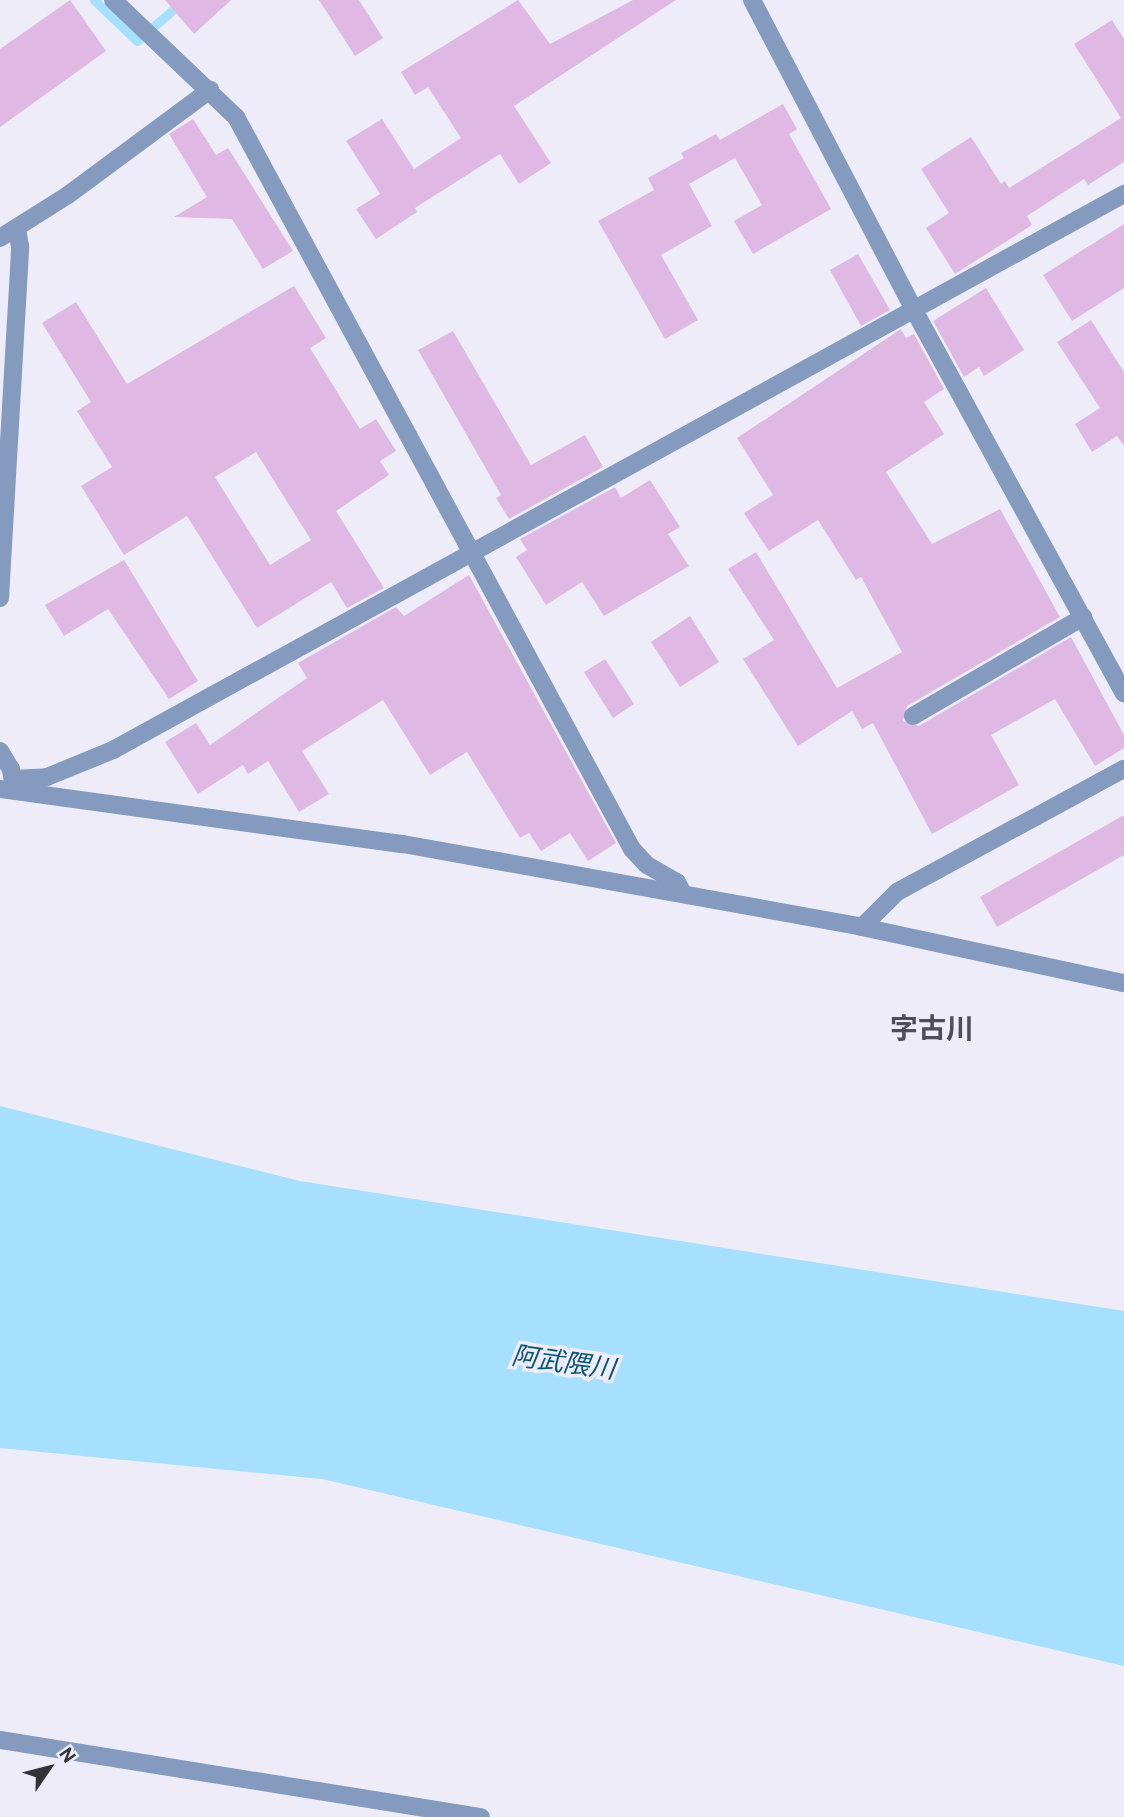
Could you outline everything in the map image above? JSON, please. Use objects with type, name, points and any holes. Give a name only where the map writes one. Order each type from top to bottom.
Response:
[{"type":"street","points":[[113,0],[211,90],[236,117],[473,550],[632,849],[647,865],[677,882],[682,892]]},
{"type":"street","points":[[752,0],[914,310],[1124,693]]},
{"type":"street","points":[[0,238],[211,90]]},
{"type":"street","points":[[9,786],[47,777],[113,750],[1124,194]]},
{"type":"street","points":[[0,598],[20,247],[17,228]]},
{"type":"street","points":[[913,716],[1083,617]]},
{"type":"street","points":[[0,751],[9,786]]},
{"type":"street","points":[[862,927],[897,892],[1124,769]]},
{"type":"street","points":[[9,786],[403,844],[682,892],[1124,983]]},
{"type":"street","points":[[0,1740],[481,1817]]},
{"type":"water","name":"阿武隈川","points":[[0,1106],[300,1181],[1124,1311],[1124,1666],[322,1479],[0,1448]]},
{"type":"building","points":[[70,0],[106,51],[0,127],[0,49]]},
{"type":"building","points":[[165,0],[231,0],[194,34]]},
{"type":"building","points":[[319,0],[359,0],[383,38],[355,56]]},
{"type":"building","points":[[518,0],[550,44],[633,0],[676,0],[514,106],[551,163],[519,184],[500,154],[415,208],[417,212],[376,239],[356,209],[380,194],[346,141],[382,119],[414,169],[461,138],[428,87],[415,95],[401,72]]},
{"type":"building","points":[[1112,20],[1124,39],[1124,162],[1088,185],[1084,179],[1027,216],[1032,225],[955,274],[926,228],[949,213],[921,169],[971,137],[1001,184],[1005,181],[1009,188],[1121,118],[1074,44]]},
{"type":"building","points":[[783,104],[797,129],[789,134],[831,209],[753,254],[734,221],[762,205],[735,158],[689,184],[712,226],[661,255],[698,320],[665,339],[598,221],[654,190],[648,178],[684,158],[681,153],[716,134],[720,140]]},
{"type":"building","points":[[193,119],[216,155],[228,148],[293,251],[263,269],[232,219],[174,217],[207,197],[169,134]]},
{"type":"building","points":[[1124,224],[1124,288],[1072,321],[1043,275]]},
{"type":"building","points":[[858,254],[890,310],[861,326],[830,270]]},
{"type":"building","points":[[294,286],[326,338],[310,348],[360,429],[376,419],[396,451],[380,461],[389,475],[336,511],[384,588],[347,608],[331,582],[257,628],[187,516],[124,555],[81,486],[112,467],[77,411],[91,402],[42,323],[76,302],[127,384]],"holes":[[[256,452],[311,540],[270,565],[215,477]]]},
{"type":"building","points":[[986,288],[1024,350],[984,376],[979,367],[964,377],[933,321]]},
{"type":"building","points":[[1091,320],[1124,372],[1124,446],[1117,436],[1092,452],[1075,424],[1100,408],[1057,342]]},
{"type":"building","points":[[901,329],[906,338],[914,334],[944,389],[924,402],[944,434],[886,472],[932,544],[1000,509],[1060,617],[907,706],[903,721],[919,726],[1071,637],[1124,735],[1124,748],[1095,766],[1055,699],[991,735],[1019,785],[932,834],[873,723],[862,729],[852,711],[798,746],[743,659],[774,640],[728,569],[756,552],[837,688],[902,652],[861,577],[856,580],[818,520],[769,551],[744,513],[773,495],[737,438]]},
{"type":"building","points":[[453,331],[531,465],[585,435],[603,467],[509,519],[496,498],[501,495],[418,350]]},
{"type":"building","points":[[650,480],[680,527],[668,534],[689,566],[604,616],[582,582],[546,605],[516,557],[527,550],[520,539],[615,487],[621,498]]},
{"type":"building","points":[[124,560],[198,681],[169,699],[108,609],[64,636],[45,605]]},
{"type":"building","points":[[469,575],[616,843],[588,861],[570,833],[541,851],[529,833],[520,838],[467,752],[430,775],[383,700],[302,751],[329,794],[299,812],[268,761],[248,774],[243,765],[198,794],[165,742],[196,723],[210,745],[307,678],[298,663],[396,607],[404,616]]},
{"type":"building","points":[[690,616],[719,662],[680,687],[651,642]]},
{"type":"building","points":[[605,659],[634,704],[613,718],[584,672]]},
{"type":"building","points":[[1124,815],[1124,855],[997,927],[980,897]]},
{"type":"waterway","points":[[94,0],[137,41],[184,0]]},
{"type":"district","name":"字古川","points":[[932,1031]]}]
